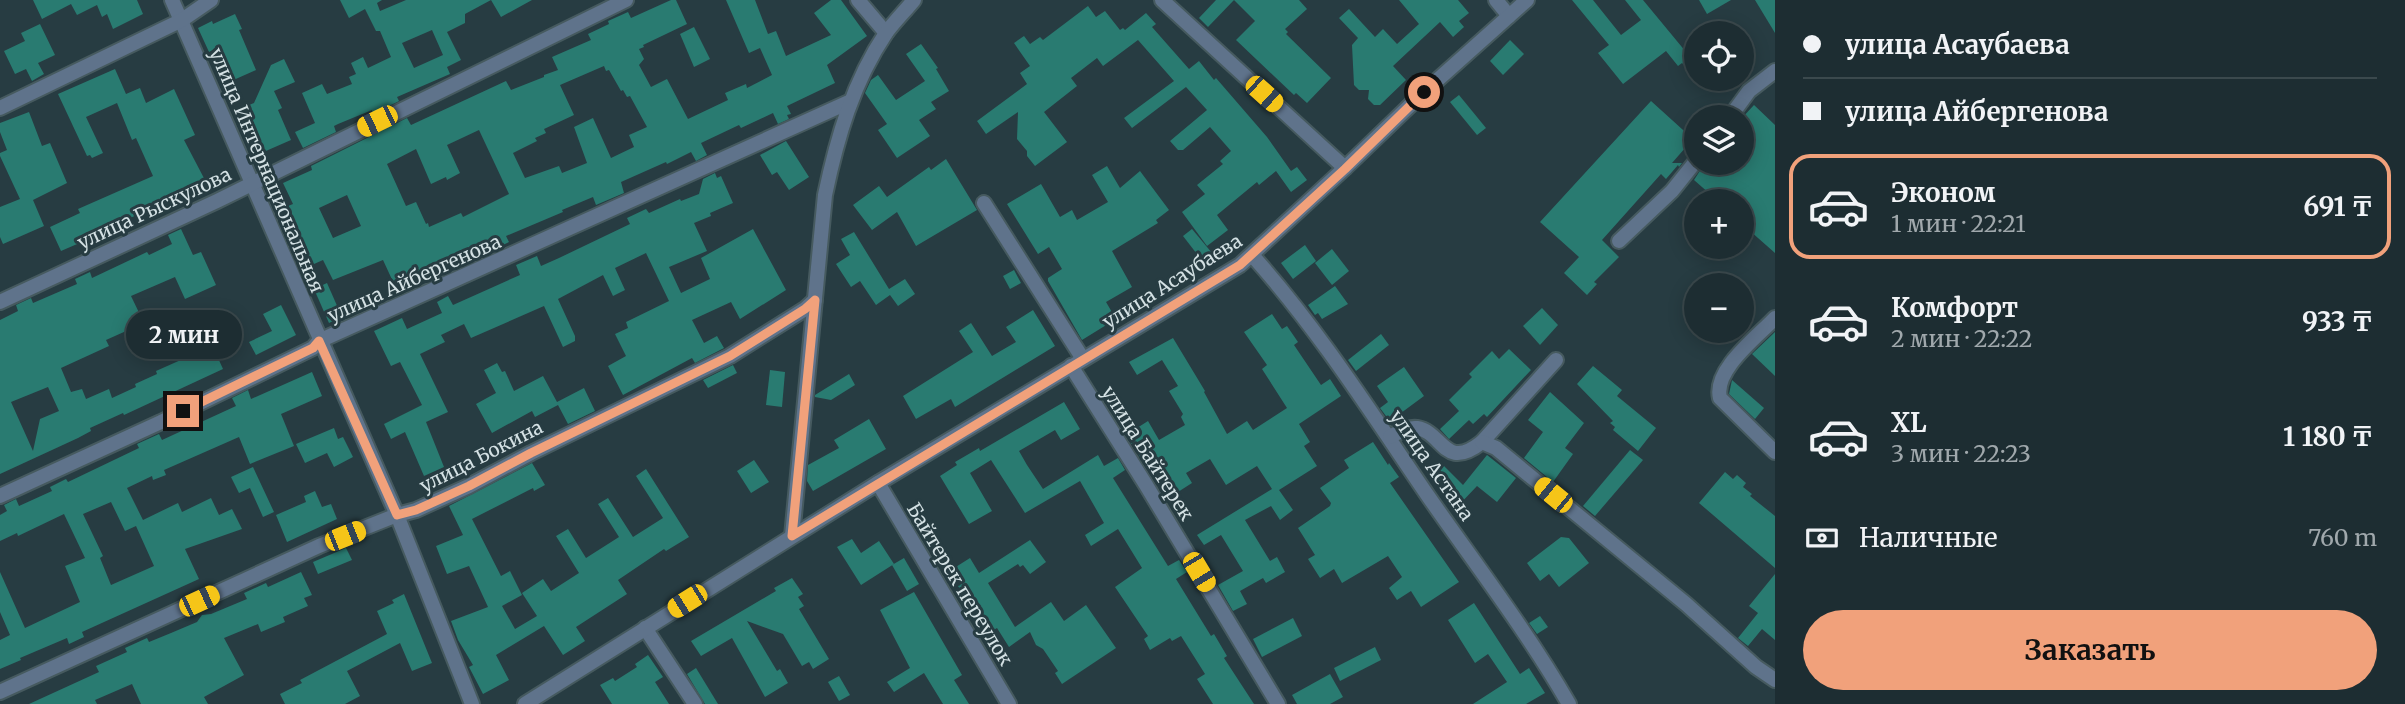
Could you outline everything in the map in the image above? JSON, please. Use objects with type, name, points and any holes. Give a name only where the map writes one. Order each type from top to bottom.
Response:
[{"type":"street","name":"улица Интернациональная","points":[[172,0],[397,515],[472,704]]},
{"type":"street","points":[[0,107],[182,20],[211,0]]},
{"type":"street","name":"улица Рыскулова","points":[[0,302],[216,201],[626,0]]},
{"type":"street","points":[[858,0],[886,33]]},
{"type":"street","points":[[792,536],[825,195],[835,144],[849,103],[886,33],[914,0]]},
{"type":"street","points":[[1161,0],[1345,169]]},
{"type":"street","points":[[1496,0],[1509,16]]},
{"type":"street","name":"улица Асаубаева","points":[[525,704],[878,483],[1223,276],[1252,255],[1424,92],[1527,0]]},
{"type":"street","points":[[1739,105],[1749,91],[1775,71]]},
{"type":"street","name":"улица Айбергенова","points":[[0,496],[198,404],[313,348],[319,341],[849,103]]},
{"type":"street","points":[[1619,241],[1672,191],[1685,175]]},
{"type":"street","name":"улица Байтерек","points":[[984,202],[1153,496],[1278,704]]},
{"type":"street","name":"улица Астана","points":[[1252,255],[1303,315],[1390,437],[1429,498],[1507,607],[1569,704]]},
{"type":"street","name":"улица Бокина","points":[[0,692],[319,546],[416,510],[469,486],[730,356],[815,300]]},
{"type":"street","points":[[1775,318],[1720,379],[1720,398],[1775,452]]},
{"type":"street","points":[[1390,437],[1404,429],[1416,428],[1423,430],[1452,452],[1460,453],[1475,448],[1556,360]]},
{"type":"street","points":[[1482,442],[1496,448],[1686,604],[1756,667],[1774,678]]},
{"type":"street","name":"Байтерек переулок","points":[[878,483],[1009,704]]},
{"type":"street","points":[[645,628],[695,704]]},
{"type":"building","points":[[33,0],[137,0],[143,14],[113,29],[107,14],[102,17],[97,5],[77,15],[71,4],[42,19]]},
{"type":"building","points":[[340,0],[382,0],[377,3],[380,11],[406,0],[491,0],[465,14],[465,23],[447,32],[461,60],[447,67],[450,74],[397,97],[399,101],[373,114],[372,110],[334,126],[336,132],[303,148],[295,132],[315,123],[302,93],[322,84],[327,94],[352,84],[349,77],[356,74],[351,63],[363,57],[368,68],[391,57],[380,31],[376,31],[365,9],[349,18]],"holes":[[[432,30],[443,55],[414,68],[402,43]]]},
{"type":"building","points":[[491,0],[532,0],[501,17]]},
{"type":"building","points":[[676,0],[687,24],[643,45],[644,47],[639,49],[644,59],[639,65],[651,87],[667,79],[688,119],[728,100],[725,93],[746,84],[747,88],[772,75],[760,48],[749,53],[726,0],[755,0],[768,34],[776,31],[786,56],[831,35],[814,13],[831,0],[841,0],[867,36],[827,65],[835,83],[787,106],[791,114],[787,115],[789,119],[778,124],[773,113],[741,128],[739,125],[701,143],[707,155],[696,161],[691,152],[667,164],[666,162],[621,182],[624,193],[596,205],[593,197],[562,210],[563,212],[506,236],[509,242],[497,248],[493,241],[395,286],[383,260],[333,280],[323,260],[305,268],[299,252],[301,251],[288,222],[284,223],[278,210],[293,204],[283,183],[407,118],[411,125],[506,81],[511,90],[544,77],[558,70],[552,57],[591,40],[588,34],[609,24],[608,21],[628,12],[631,18]],"holes":[[[604,66],[621,91],[623,90],[627,97],[630,96],[647,127],[629,135],[634,147],[611,158],[593,118],[574,127],[587,163],[562,173],[559,166],[525,178],[513,153],[537,141],[535,138],[546,133],[544,129],[574,115],[560,85]],[[479,130],[509,194],[463,217],[461,213],[429,227],[416,202],[406,206],[387,164],[416,149],[431,184],[446,177],[447,180],[460,173],[447,145]],[[347,195],[361,226],[333,238],[319,208]]]},
{"type":"building","points":[[1216,0],[1234,0],[1208,27],[1199,18]]},
{"type":"building","points":[[1234,0],[1299,0],[1307,9],[1285,29],[1288,32],[1286,34],[1331,78],[1307,103],[1296,93],[1294,95],[1236,40],[1255,21]]},
{"type":"building","points":[[1399,0],[1458,0],[1469,13],[1459,21],[1464,27],[1453,37],[1440,22],[1393,66],[1406,80],[1380,105],[1374,105],[1368,99],[1369,90],[1359,90],[1354,85],[1352,45],[1358,38],[1339,18],[1349,9],[1375,37],[1383,29],[1397,44],[1419,24]]},
{"type":"building","points":[[1572,0],[1593,0],[1621,35],[1641,20],[1625,0],[1643,0],[1684,50],[1684,65],[1682,63],[1678,66],[1666,51],[1623,84],[1598,53],[1609,45]]},
{"type":"building","points":[[1699,0],[1731,0],[1707,14]]},
{"type":"building","points":[[1755,0],[1775,0],[1775,33]]},
{"type":"building","points":[[1088,6],[1096,17],[1105,11],[1120,30],[1125,30],[1146,13],[1156,24],[1152,27],[1189,69],[1199,61],[1267,137],[1291,171],[1297,167],[1307,180],[1291,192],[1276,171],[1259,185],[1257,182],[1217,215],[1228,230],[1207,246],[1182,212],[1205,194],[1197,185],[1223,164],[1220,161],[1231,151],[1210,127],[1183,150],[1178,150],[1170,141],[1207,110],[1186,87],[1132,128],[1124,118],[1174,81],[1138,40],[1103,66],[1097,58],[1071,78],[1077,86],[1044,112],[1067,142],[1035,166],[1017,139],[1018,112],[986,134],[977,121],[1027,84],[1020,73],[1030,66],[1014,43],[1024,36],[1030,44],[1040,37],[1043,40]]},
{"type":"building","points":[[235,14],[256,70],[229,82],[215,49],[209,52],[198,28]]},
{"type":"building","points":[[40,24],[55,55],[38,63],[44,74],[32,81],[26,69],[15,74],[4,51],[25,41],[21,33]]},
{"type":"building","points":[[694,27],[710,59],[694,67],[680,34]]},
{"type":"building","points":[[1510,40],[1524,54],[1503,75],[1490,61]]},
{"type":"building","points":[[921,44],[938,68],[936,69],[949,91],[931,102],[936,109],[919,120],[930,136],[897,158],[878,130],[887,124],[865,93],[871,80],[878,75],[896,100],[925,81],[906,54]]},
{"type":"building","points":[[284,59],[295,82],[274,91],[282,108],[278,110],[291,140],[259,154],[239,109],[254,103],[271,65]]},
{"type":"building","points":[[115,69],[126,94],[140,88],[146,103],[174,89],[195,135],[184,140],[206,182],[103,231],[104,235],[61,251],[50,227],[80,213],[78,209],[153,176],[136,138],[132,140],[117,103],[86,117],[103,153],[92,158],[87,156],[58,94]]},
{"type":"building","points":[[1459,95],[1486,128],[1477,135],[1450,102]]},
{"type":"building","points":[[1651,101],[1684,131],[1684,149],[1672,163],[1682,163],[1679,167],[1678,165],[1666,179],[1661,174],[1602,240],[1619,257],[1594,282],[1597,284],[1587,295],[1564,273],[1579,257],[1540,222]]},
{"type":"building","points":[[1754,105],[1775,125],[1775,253],[1754,234],[1754,189],[1704,189],[1694,180],[1697,175],[1754,175]]},
{"type":"building","points":[[29,112],[42,146],[50,143],[67,183],[33,200],[44,226],[3,244],[0,237],[0,207],[20,199],[0,156],[0,153],[7,150],[0,132],[0,123]]},
{"type":"building","points":[[786,141],[809,177],[789,190],[777,172],[772,175],[760,155]]},
{"type":"building","points":[[946,159],[977,210],[916,246],[897,212],[872,230],[853,205],[879,186],[887,197],[929,167],[931,170]]},
{"type":"building","points":[[1107,166],[1120,188],[1140,171],[1169,210],[1156,220],[1158,223],[1112,251],[1132,287],[1106,302],[1116,319],[1082,340],[1048,281],[1048,278],[1062,269],[1049,247],[1038,254],[1007,204],[1041,184],[1060,217],[1072,210],[1077,220],[1108,202],[1092,175]]},
{"type":"building","points":[[715,173],[717,178],[721,176],[733,203],[694,223],[707,251],[669,267],[681,293],[710,279],[701,258],[753,229],[786,290],[740,319],[731,302],[692,320],[704,343],[717,336],[724,348],[695,363],[692,358],[623,395],[608,366],[626,356],[615,334],[628,328],[626,322],[669,301],[646,253],[615,268],[625,290],[613,296],[603,275],[558,299],[575,336],[575,341],[563,347],[544,306],[471,338],[464,324],[441,335],[445,342],[420,354],[448,412],[426,422],[444,467],[424,476],[405,432],[391,439],[384,424],[422,405],[400,362],[391,366],[374,331],[402,318],[407,329],[442,313],[437,302],[448,296],[453,305],[520,275],[516,265],[537,256],[541,266],[630,224],[627,218],[646,209],[649,213],[699,194],[703,179]]},
{"type":"building","points":[[181,229],[193,255],[201,252],[216,285],[185,299],[175,277],[131,296],[144,323],[106,340],[109,346],[61,368],[71,392],[82,389],[86,399],[109,389],[112,398],[136,387],[135,384],[157,374],[156,371],[201,351],[199,347],[215,341],[223,369],[90,428],[91,431],[78,438],[0,474],[0,320],[18,311],[16,305],[31,298],[33,303],[77,284],[75,279],[90,272],[92,278],[147,252],[149,255],[172,244],[168,235]],"holes":[[[48,387],[59,411],[40,419],[33,451],[11,402]]]},
{"type":"building","points":[[1192,229],[1217,259],[1207,267],[1183,236]]},
{"type":"building","points":[[854,232],[889,289],[905,279],[915,294],[898,306],[890,295],[876,305],[860,281],[851,287],[836,264],[850,255],[841,239]]},
{"type":"building","points":[[1305,245],[1316,261],[1293,279],[1281,263]]},
{"type":"building","points":[[1332,249],[1349,271],[1332,285],[1315,263]]},
{"type":"building","points":[[1014,270],[1021,283],[1010,289],[1003,276]]},
{"type":"building","points":[[327,283],[342,317],[329,323],[314,289]]},
{"type":"building","points":[[1335,286],[1348,304],[1322,319],[1318,313],[1315,315],[1308,305]]},
{"type":"building","points":[[281,305],[296,335],[256,355],[249,342],[272,331],[263,314]]},
{"type":"building","points":[[1542,308],[1558,325],[1540,345],[1523,326]]},
{"type":"building","points":[[1033,310],[1055,346],[955,407],[951,399],[916,419],[903,396],[973,352],[959,331],[971,323],[992,356],[1016,342],[1006,327]]},
{"type":"building","points":[[1272,314],[1282,329],[1287,326],[1298,342],[1294,345],[1321,385],[1330,379],[1341,396],[1299,424],[1310,442],[1304,446],[1317,466],[1279,490],[1293,510],[1280,520],[1271,506],[1245,520],[1270,561],[1277,557],[1285,572],[1266,583],[1263,578],[1240,591],[1247,604],[1233,611],[1218,585],[1243,571],[1221,535],[1204,545],[1197,535],[1272,489],[1257,466],[1226,485],[1210,459],[1186,473],[1192,483],[1167,499],[1126,435],[1148,421],[1159,440],[1185,425],[1181,417],[1183,414],[1169,391],[1178,386],[1162,360],[1137,375],[1129,362],[1173,338],[1227,434],[1247,421],[1253,430],[1287,408],[1262,369],[1267,365],[1244,332]]},
{"type":"building","points":[[1775,332],[1775,376],[1752,354]]},
{"type":"building","points":[[1381,334],[1389,345],[1356,371],[1348,360]]},
{"type":"building","points":[[1509,349],[1531,370],[1487,417],[1484,414],[1473,424],[1469,420],[1449,439],[1440,429],[1459,411],[1449,400],[1472,377],[1469,374],[1492,351],[1499,359]]},
{"type":"building","points":[[497,363],[502,372],[505,371],[514,391],[543,376],[557,402],[584,388],[595,411],[568,424],[558,405],[535,417],[532,411],[492,433],[476,404],[496,393],[484,370]]},
{"type":"building","points":[[733,365],[737,373],[708,388],[703,380]]},
{"type":"building","points":[[1593,366],[1622,390],[1617,396],[1656,428],[1638,451],[1613,430],[1615,427],[1610,423],[1613,421],[1577,384]]},
{"type":"building","points":[[1404,367],[1424,396],[1401,413],[1403,416],[1392,424],[1380,408],[1388,402],[1377,386]]},
{"type":"building","points":[[770,370],[785,372],[782,407],[766,405]]},
{"type":"building","points":[[312,372],[322,396],[281,414],[294,446],[250,464],[239,437],[164,470],[166,475],[153,480],[152,476],[127,488],[143,520],[178,503],[182,512],[211,498],[219,515],[232,509],[242,529],[185,549],[199,579],[82,632],[84,637],[69,644],[67,638],[0,669],[0,640],[10,635],[0,612],[0,572],[25,628],[80,602],[65,566],[85,558],[64,514],[18,536],[17,533],[0,541],[0,515],[7,511],[4,505],[16,499],[19,506],[52,491],[50,487],[66,479],[68,482],[139,448],[137,444],[159,434],[162,440],[236,406],[232,398],[248,390],[251,399]],"holes":[[[111,502],[125,531],[136,526],[154,566],[111,585],[100,558],[103,556],[83,514]]]},
{"type":"building","points":[[849,374],[855,385],[831,400],[815,397],[815,395]]},
{"type":"building","points":[[1732,380],[1764,408],[1755,419],[1729,394]]},
{"type":"building","points":[[1550,392],[1584,423],[1565,448],[1573,454],[1553,482],[1524,458],[1543,432],[1528,420]]},
{"type":"building","points":[[1064,402],[1080,429],[1061,440],[1055,430],[1019,451],[1027,465],[1043,489],[1098,455],[1104,466],[1118,458],[1125,470],[1113,478],[1168,566],[1179,560],[1187,572],[1176,579],[1211,636],[1214,634],[1227,656],[1224,658],[1254,704],[1213,704],[1197,679],[1205,674],[1181,636],[1172,641],[1170,638],[1150,650],[1144,639],[1148,636],[1115,587],[1142,568],[1118,529],[1091,546],[1085,535],[1104,523],[1080,481],[1025,513],[991,460],[970,473],[992,511],[969,524],[940,476],[957,465],[955,462],[979,448],[980,451]]},
{"type":"building","points":[[869,419],[886,449],[813,491],[807,481],[808,465],[839,448],[834,440]]},
{"type":"building","points":[[334,428],[338,439],[343,437],[353,457],[334,467],[327,453],[305,463],[296,444]]},
{"type":"building","points":[[1373,442],[1399,477],[1390,483],[1459,582],[1421,607],[1411,591],[1397,600],[1389,588],[1402,577],[1388,556],[1342,583],[1334,569],[1320,578],[1308,559],[1315,555],[1298,528],[1330,506],[1331,503],[1320,488],[1349,468],[1344,460]]},
{"type":"building","points":[[1630,450],[1643,460],[1595,516],[1583,506]]},
{"type":"building","points":[[1487,455],[1516,478],[1497,502],[1477,486],[1457,507],[1450,501],[1455,496],[1434,476],[1444,466],[1463,485]]},
{"type":"building","points":[[754,460],[769,482],[751,493],[737,471]]},
{"type":"building","points":[[532,463],[545,485],[534,491],[533,488],[472,519],[501,576],[510,571],[522,595],[502,606],[515,629],[537,616],[522,593],[543,579],[551,591],[579,573],[556,536],[568,529],[586,558],[619,537],[598,504],[608,498],[633,537],[663,518],[636,476],[646,469],[689,537],[666,551],[664,549],[618,580],[627,594],[576,627],[585,641],[563,655],[544,626],[496,655],[509,680],[483,694],[469,667],[473,665],[458,640],[451,621],[488,607],[469,566],[447,574],[436,546],[463,535],[449,506]]},
{"type":"building","points":[[253,467],[274,512],[263,517],[250,488],[239,493],[231,477]]},
{"type":"building","points":[[1725,472],[1733,479],[1737,475],[1746,483],[1743,487],[1752,494],[1750,496],[1775,516],[1775,568],[1699,503]]},
{"type":"building","points":[[315,491],[322,507],[331,504],[337,519],[287,542],[276,515],[306,502],[304,496]]},
{"type":"building","points":[[1561,537],[1569,538],[1589,563],[1559,587],[1549,574],[1540,581],[1527,563]]},
{"type":"building","points":[[852,539],[861,553],[879,541],[894,564],[861,585],[837,547]]},
{"type":"building","points":[[1030,540],[1046,562],[1030,574],[1023,565],[1020,567],[1018,564],[988,583],[1015,627],[1051,602],[1064,621],[1086,605],[1116,648],[1062,684],[1055,673],[1058,671],[1043,649],[1036,645],[1030,632],[1009,647],[997,628],[987,634],[951,570],[970,558],[979,573]]},
{"type":"building","points":[[346,548],[352,560],[318,574],[313,562]]},
{"type":"building","points":[[904,558],[919,584],[907,591],[892,565]]},
{"type":"building","points":[[301,572],[312,595],[304,598],[308,606],[283,617],[285,622],[261,632],[258,624],[224,638],[244,675],[204,697],[208,704],[141,704],[132,684],[95,700],[97,704],[29,704],[99,672],[96,666],[127,652],[125,648],[147,638],[149,642],[197,622],[202,615],[247,599],[244,593],[266,583],[268,587]]},
{"type":"building","points":[[1775,574],[1775,640],[1762,629],[1748,646],[1738,638],[1758,613],[1749,606]]},
{"type":"building","points":[[792,578],[803,594],[798,597],[804,606],[799,609],[829,659],[813,669],[809,662],[802,666],[783,634],[747,621],[777,671],[780,669],[788,683],[765,697],[732,638],[701,656],[691,641],[776,591],[774,588]]},
{"type":"building","points":[[914,592],[962,675],[954,680],[969,704],[943,704],[924,673],[894,692],[887,682],[910,668],[880,610]]},
{"type":"building","points":[[404,594],[432,663],[412,671],[400,643],[347,671],[360,696],[345,704],[285,704],[280,694],[302,683],[300,680],[387,634],[377,611],[394,603],[392,600]]},
{"type":"building","points":[[1474,603],[1520,674],[1529,668],[1545,693],[1526,704],[1473,704],[1507,682],[1488,654],[1475,663],[1448,620]]},
{"type":"building","points":[[1540,616],[1548,627],[1537,634],[1529,623]]},
{"type":"building","points":[[1293,618],[1302,636],[1262,657],[1253,639]]},
{"type":"building","points":[[1375,647],[1381,660],[1340,681],[1334,668]]},
{"type":"building","points":[[648,655],[663,677],[655,682],[669,704],[612,704],[600,685],[613,678],[615,681],[637,667],[635,664]]},
{"type":"building","points":[[696,668],[718,704],[705,704],[687,674]]},
{"type":"building","points":[[1330,674],[1343,697],[1330,704],[1297,704],[1292,695]]},
{"type":"building","points":[[839,676],[850,695],[839,701],[828,682]]},
{"type":"route","points":[[183,411],[313,348],[319,341],[397,515],[416,510],[469,486],[730,356],[815,300],[792,536],[1240,265],[1424,92]]}]
